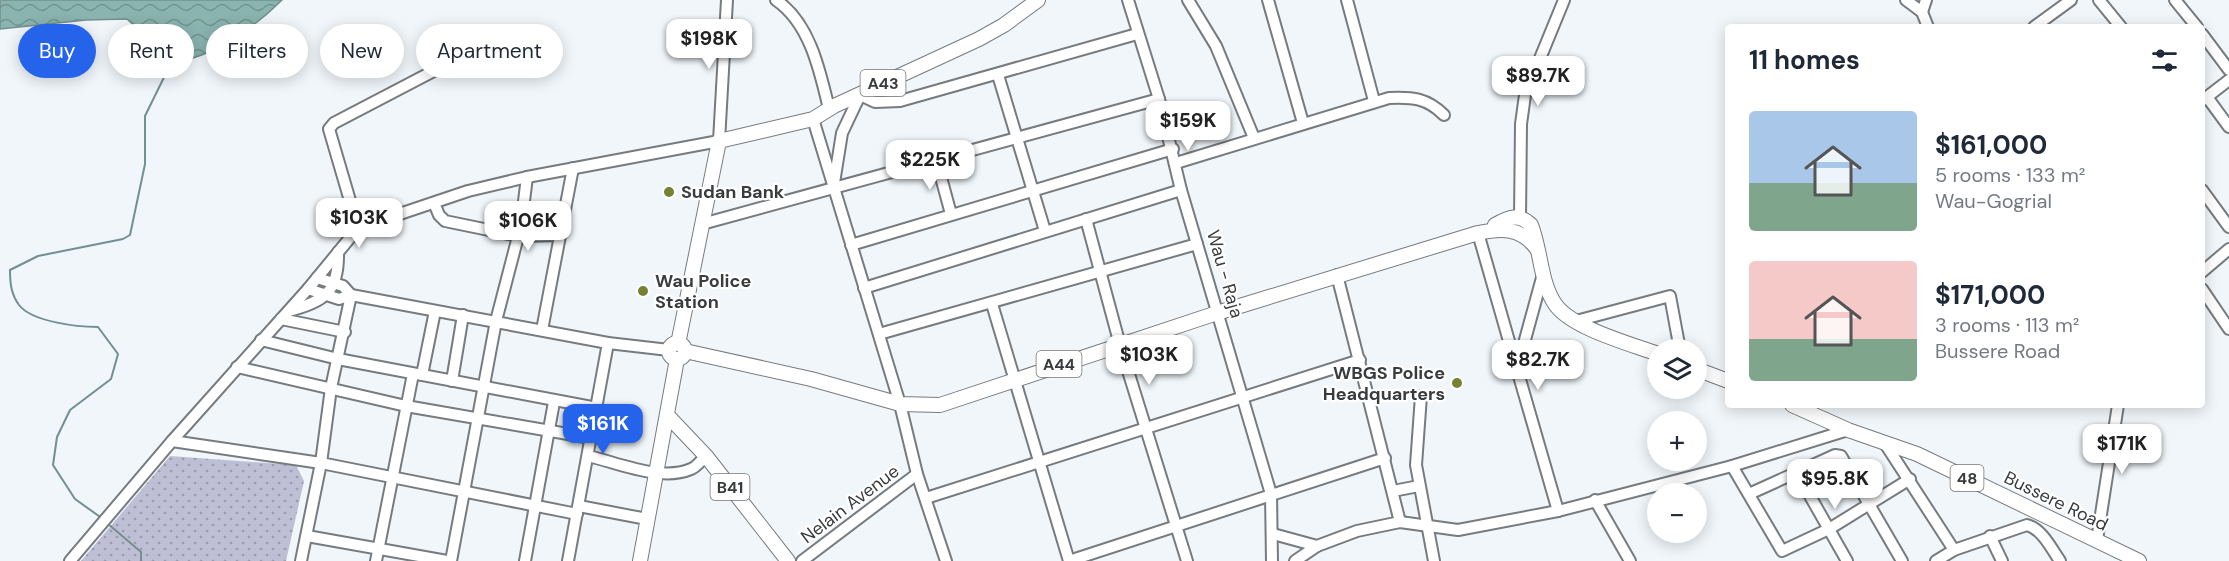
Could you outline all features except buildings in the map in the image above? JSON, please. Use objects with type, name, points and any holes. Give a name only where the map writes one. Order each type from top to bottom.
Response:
[{"type":"main road","name":"A43","points":[[719,141],[813,120],[830,109],[996,30],[1038,0]]},
{"type":"main road","points":[[640,561],[668,416],[677,351],[719,141]]},
{"type":"main road","points":[[1520,217],[1531,225],[1555,304],[1576,321],[1647,350]]},
{"type":"main road","name":"A44","points":[[1498,229],[1495,225],[1501,221],[1520,217]]},
{"type":"main road","name":"A44","points":[[677,351],[811,379],[900,404],[940,405],[1217,313],[1478,233],[1498,229],[1525,235],[1537,249]]},
{"type":"main road","points":[[1707,373],[1725,380]]},
{"type":"main road","name":"Bussere Road","points":[[1804,408],[1848,430],[1883,441],[2139,561]]},
{"type":"main road","name":"B41","points":[[668,416],[706,456],[788,561]]},
{"type":"street","points":[[70,561],[172,441],[308,290],[358,228],[434,203],[527,177],[719,141],[727,0]]},
{"type":"street","points":[[776,0],[789,9],[806,35],[830,109]]},
{"type":"street","name":"Wau - Raja","points":[[1128,0],[1159,99],[1173,149],[1181,190],[1271,494],[1272,561]]},
{"type":"street","points":[[1188,0],[1216,46],[1254,138]]},
{"type":"street","points":[[1268,0],[1303,123]]},
{"type":"street","points":[[1347,0],[1374,101]]},
{"type":"street","points":[[1520,217],[1521,124],[1525,95],[1564,0]]},
{"type":"street","points":[[1906,0],[1922,12],[1927,24]]},
{"type":"street","points":[[1922,12],[1926,0]]},
{"type":"street","points":[[2049,0],[2056,10]]},
{"type":"street","points":[[2041,24],[2071,0]]},
{"type":"street","points":[[2099,0],[2119,24]]},
{"type":"street","points":[[2175,0],[2195,24]]},
{"type":"street","points":[[833,189],[842,133],[860,95],[875,102],[900,101],[1137,34]]},
{"type":"street","points":[[2205,38],[2229,70]]},
{"type":"street","points":[[998,75],[1045,231]]},
{"type":"street","points":[[358,228],[329,129],[334,123],[417,78]]},
{"type":"street","points":[[2205,98],[2229,80]]},
{"type":"street","points":[[1176,163],[1374,101],[1417,98],[1428,101],[1444,116]]},
{"type":"street","points":[[702,224],[1159,99]]},
{"type":"street","points":[[2205,100],[2229,126]]},
{"type":"street","points":[[813,120],[900,404],[917,474],[946,561]]},
{"type":"street","points":[[850,245],[1173,149]]},
{"type":"street","points":[[936,159],[951,214]]},
{"type":"street","points":[[542,330],[573,168]]},
{"type":"street","points":[[307,536],[449,561],[496,321],[518,236],[527,177]]},
{"type":"street","points":[[864,288],[1181,190]]},
{"type":"street","points":[[2205,194],[2229,227]]},
{"type":"street","points":[[434,203],[439,215],[445,221],[518,236],[559,235]]},
{"type":"street","points":[[1086,219],[1120,345],[1187,561]]},
{"type":"street","points":[[1478,233],[1558,511]]},
{"type":"street","points":[[879,334],[992,304],[1197,244]]},
{"type":"street","points":[[2205,269],[2229,249]]},
{"type":"street","points":[[285,315],[327,295],[339,271],[338,252]]},
{"type":"street","points":[[1517,369],[1544,271]]},
{"type":"street","points":[[1338,275],[1400,522]]},
{"type":"street","points":[[317,278],[343,286],[351,295]]},
{"type":"street","points":[[308,290],[339,299],[351,295],[608,343],[677,351]]},
{"type":"street","points":[[2205,293],[2229,329]]},
{"type":"street","points":[[301,561],[321,463],[331,388],[345,332],[351,295]]},
{"type":"street","points":[[1576,321],[1670,296],[1678,339]]},
{"type":"street","points":[[992,304],[1069,561],[1384,458]]},
{"type":"street","points":[[376,561],[406,406],[435,311]]},
{"type":"street","points":[[285,315],[345,332]]},
{"type":"street","points":[[452,381],[463,315]]},
{"type":"street","points":[[261,340],[338,359],[554,402],[597,408]]},
{"type":"street","points":[[568,561],[608,343]]},
{"type":"street","points":[[926,498],[1360,360]]},
{"type":"street","points":[[237,367],[406,406],[591,438]]},
{"type":"street","points":[[1421,396],[1415,449],[1419,486],[1434,561]]},
{"type":"street","points":[[525,561],[554,402]]},
{"type":"street","points":[[2097,540],[2118,408]]},
{"type":"street","points":[[1295,561],[1317,546],[1357,531],[1400,522],[1458,530],[1558,511],[1732,466],[1848,430]]},
{"type":"street","points":[[172,441],[321,463],[536,507],[647,519]]},
{"type":"street","points":[[1883,441],[1910,479],[1954,550]]},
{"type":"street","points":[[1749,494],[1838,455],[1902,561]]},
{"type":"street","points":[[588,456],[657,472],[675,472],[693,468],[706,456]]},
{"type":"street","points":[[1732,466],[1782,551],[1829,529],[1910,479]]},
{"type":"street","points":[[1797,473],[1847,561]]},
{"type":"street","name":"Nelain Avenue","points":[[802,561],[917,474]]},
{"type":"street","points":[[1393,491],[1419,486]]},
{"type":"street","points":[[1595,500],[1630,561]]},
{"type":"street","points":[[1935,561],[1954,550],[2027,525],[2034,527],[2060,561]]},
{"type":"street","points":[[1273,534],[1317,546]]},
{"type":"street","points":[[1990,536],[2002,561]]},
{"type":"shaded area","points":[[170,456],[296,465],[304,481],[286,561],[81,561]]},
{"type":"water","points":[[0,0],[282,0],[255,24],[206,24],[206,54],[194,57],[194,24],[132,24],[127,19],[86,20],[18,24],[18,27],[0,29]]},
{"type":"waterway","points":[[103,519],[75,499],[53,465],[57,437],[70,410],[111,379],[118,354],[98,327],[56,322],[25,311],[16,301],[13,293],[10,270],[38,256],[123,239],[130,235],[145,164],[145,116],[164,78]]},
{"type":"waterway","points":[[107,523],[141,552],[141,561]]},
{"type":"place","name":"Sudan Bank","points":[[669,192]]},
{"type":"place","name":"Wau Police Station","points":[[643,291]]},
{"type":"place","name":"WBGS Police Headquarters","points":[[1457,383]]}]
